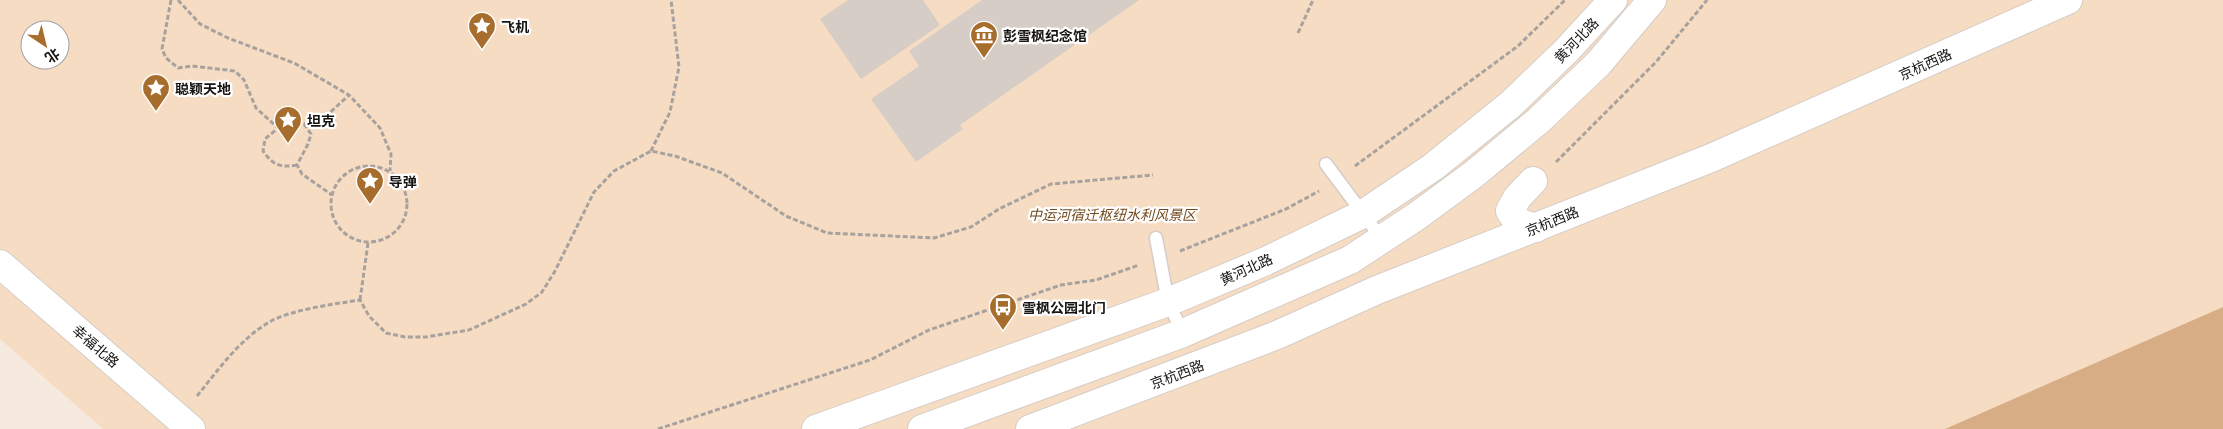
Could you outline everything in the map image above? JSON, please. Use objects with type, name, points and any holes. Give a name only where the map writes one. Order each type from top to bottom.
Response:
[{"type":"main road","name":"黄河北路","points":[[816,429],[1168,302],[1266,261],[1363,214],[1432,167],[1511,104],[1566,52],[1613,0]]},
{"type":"main road","points":[[922,429],[1183,333],[1350,260],[1474,174],[1538,122],[1598,64],[1652,0]]},
{"type":"main road","name":"京杭西路","points":[[1030,429],[1277,335],[1377,290],[1712,158],[2068,0]]},
{"type":"main road","points":[[1533,181],[1517,198],[1510,211],[1517,222],[1536,228]]},
{"type":"main road","name":"幸福北路","points":[[0,264],[185,423]]},
{"type":"lane","points":[[1326,164],[1382,239]]},
{"type":"lane","points":[[1156,238],[1168,302],[1183,333]]},
{"type":"path","points":[[170,0],[162,49],[166,58],[178,68],[192,66],[235,71],[244,80],[256,108],[278,128]]},
{"type":"path","points":[[178,0],[200,24],[228,38],[294,63],[349,95],[380,128],[391,154],[390,172]]},
{"type":"path","points":[[368,243],[360,300],[369,316],[386,332],[405,337],[426,337],[469,330],[526,304],[542,292],[555,271],[594,192],[614,171],[651,151],[670,112],[678,67],[670,0]]},
{"type":"path","points":[[1298,33],[1313,0]]},
{"type":"path","points":[[658,429],[870,360],[929,330],[1061,285],[1096,280],[1286,210],[1311,197],[1337,179],[1518,46],[1565,0]]},
{"type":"path","points":[[304,124],[324,118],[349,95]]},
{"type":"path","points":[[294,120],[304,124],[311,134],[297,165],[287,166],[272,163],[263,151],[265,139],[278,128],[294,120]]},
{"type":"path","points":[[651,151],[675,156],[722,173],[786,216],[827,233],[934,238],[971,227],[999,209],[1051,184],[1153,176]]},
{"type":"path","points":[[297,165],[302,174],[332,195]]},
{"type":"path","points":[[365,166],[378,166],[390,172],[400,180],[406,192],[408,204],[406,217],[400,228],[391,236],[380,241],[368,243],[344,234],[336,225],[332,214],[332,195],[334,188],[342,177],[353,169],[365,166]]},
{"type":"path","points":[[185,423],[238,346],[273,320],[322,305],[360,300]]},
{"type":"shaded area","points":[[2223,307],[2223,429],[1945,429]]},
{"type":"shaded area","points":[[0,333],[107,429],[0,429]]},
{"type":"green space","name":"中运河宿迁枢纽水利风景区","points":[[0,0],[2223,0],[2223,429],[103,429],[0,339]]},
{"type":"building","points":[[848,0],[923,0],[940,25],[861,79],[820,19]]},
{"type":"building","name":"彭雪枫纪念馆","points":[[982,0],[1139,0],[960,125],[963,129],[916,162],[871,99],[919,66],[909,51]]},
{"type":"place","name":"飞机","points":[[482,50]]},
{"type":"place","name":"彭雪枫纪念馆","points":[[984,59]]},
{"type":"place","name":"聪颖天地","points":[[156,112]]},
{"type":"place","name":"坦克","points":[[288,144]]},
{"type":"place","name":"导弹","points":[[370,205]]},
{"type":"place","name":"雪枫公园北门","points":[[1003,331]]}]
